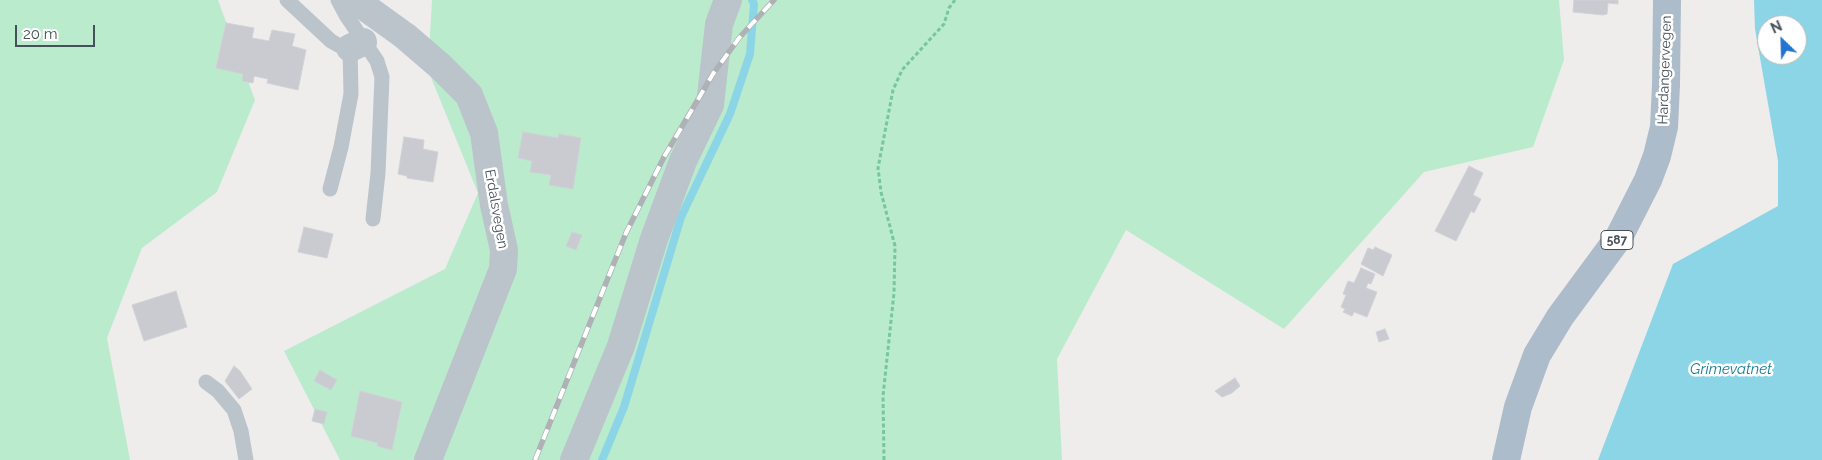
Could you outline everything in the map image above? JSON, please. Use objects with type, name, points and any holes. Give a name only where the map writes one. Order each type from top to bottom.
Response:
[{"type":"main road","name":"Hardangervegen","points":[[1506,460],[1518,407],[1537,355],[1560,317],[1619,237],[1648,180],[1657,156],[1664,127],[1666,93],[1666,0]]},
{"type":"street","name":"Erdalsvegen","points":[[356,0],[406,36],[469,94],[484,133],[494,205],[504,250],[503,269],[428,460]]},
{"type":"street","points":[[574,460],[621,346],[654,239],[683,161],[710,105],[719,24],[728,0]]},
{"type":"lane","points":[[287,0],[331,41],[340,46],[357,45]]},
{"type":"lane","points":[[338,0],[357,45],[377,61],[382,77],[379,164],[373,219]]},
{"type":"lane","points":[[330,189],[341,148],[351,94],[357,45]]},
{"type":"lane","points":[[206,382],[218,391],[234,410],[241,431],[246,460]]},
{"type":"path","points":[[884,460],[883,396],[894,293],[894,246],[878,168],[893,90],[902,70],[944,24],[949,8],[955,0]]},
{"type":"green space","points":[[0,0],[218,0],[255,100],[217,192],[142,248],[107,338],[130,460],[0,460]]},
{"type":"green space","points":[[432,0],[1559,0],[1564,60],[1533,147],[1424,172],[1284,329],[1126,230],[1057,359],[1062,460],[340,460],[284,351],[445,269],[478,193],[428,70]]},
{"type":"water","name":"Grimevatnet","points":[[1754,0],[1822,0],[1822,460],[1598,460],[1673,264],[1778,206],[1778,161],[1761,65],[1807,65],[1807,15],[1757,15],[1757,40]]},
{"type":"building","points":[[1574,0],[1618,0],[1618,4],[1608,3],[1607,14],[1603,15],[1573,12]]},
{"type":"building","points":[[226,23],[254,28],[252,38],[269,41],[272,30],[295,34],[292,46],[306,50],[298,90],[267,83],[268,79],[254,76],[253,83],[242,81],[243,74],[216,68]]},
{"type":"building","points":[[523,132],[558,138],[559,134],[581,138],[573,189],[549,185],[551,175],[530,172],[532,161],[518,158]]},
{"type":"building","points":[[404,137],[424,140],[423,149],[438,152],[433,182],[407,178],[407,176],[398,174]]},
{"type":"building","points":[[1469,166],[1483,173],[1473,195],[1481,199],[1474,213],[1471,211],[1456,241],[1435,231]]},
{"type":"building","points":[[304,227],[333,234],[327,258],[298,252]]},
{"type":"building","points":[[572,232],[582,235],[576,250],[566,246]]},
{"type":"building","points":[[1375,247],[1392,255],[1383,276],[1361,264],[1368,248],[1373,250]]},
{"type":"building","points":[[1361,268],[1375,274],[1371,284],[1368,283],[1366,288],[1377,292],[1367,317],[1354,312],[1352,316],[1343,312],[1345,309],[1341,307],[1346,295],[1343,294],[1348,281],[1354,283]]},
{"type":"building","points":[[176,291],[187,327],[144,341],[132,305]]},
{"type":"building","points":[[1385,329],[1389,339],[1379,342],[1376,332]]},
{"type":"building","points":[[234,366],[240,371],[252,389],[239,399],[225,381]]},
{"type":"building","points":[[320,370],[337,380],[331,390],[314,381]]},
{"type":"building","points":[[1235,378],[1240,386],[1232,393],[1222,397],[1215,391]]},
{"type":"building","points":[[360,391],[402,402],[392,450],[377,446],[378,443],[351,436]]},
{"type":"building","points":[[315,409],[327,412],[324,424],[312,421]]},
{"type":"waterway","points":[[602,460],[624,407],[681,217],[730,114],[750,54],[754,4],[752,0]]},
{"type":"railway","points":[[535,460],[626,233],[664,157],[713,74],[739,38],[774,0]]}]
